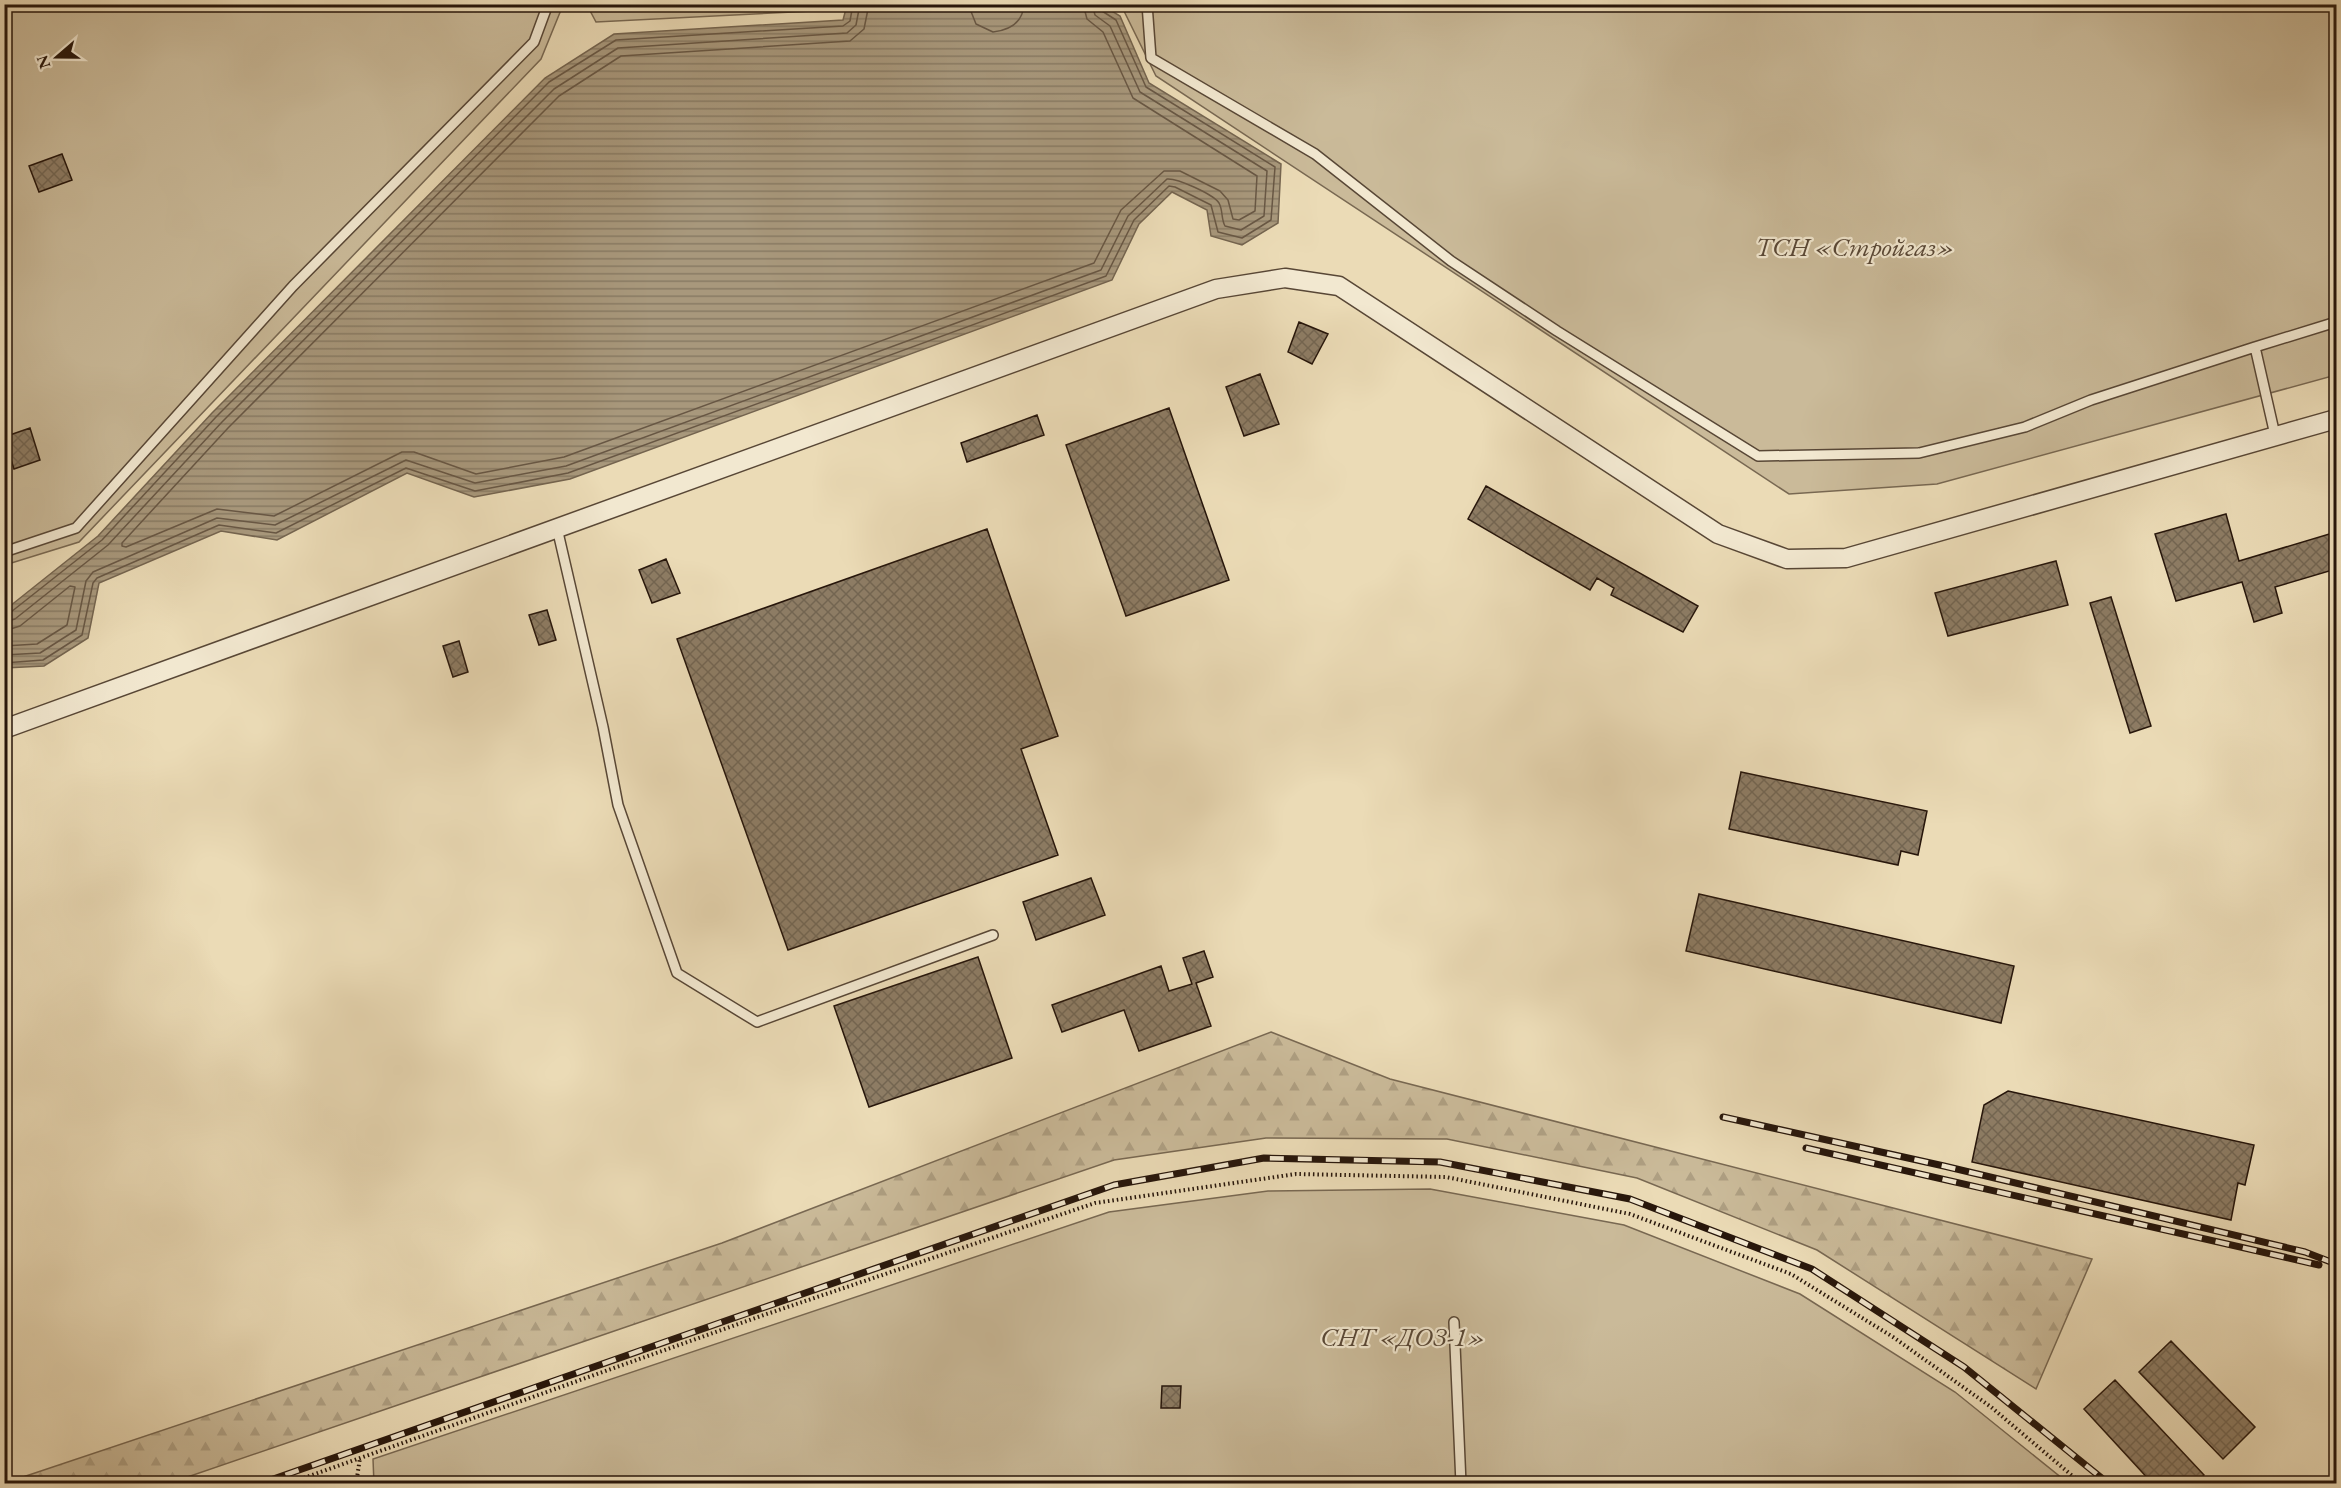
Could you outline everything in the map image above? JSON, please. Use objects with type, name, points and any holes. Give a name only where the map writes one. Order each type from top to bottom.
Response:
[{"type":"street","points":[[4,729],[1216,289],[1285,278],[1339,286],[1718,534],[1787,559],[1846,558],[2337,419]]},
{"type":"lane","points":[[4,552],[76,528],[293,286],[534,42],[548,4]]},
{"type":"lane","points":[[1147,4],[1151,58],[1315,154],[1451,261],[1557,332],[1758,456],[1919,453],[2025,427],[2091,400],[2337,322]]},
{"type":"lane","points":[[2255,347],[2275,435]]},
{"type":"lane","points":[[557,528],[603,727],[618,805],[677,973],[757,1022],[993,935]]},
{"type":"lane","points":[[1454,1322],[1461,1484]]},
{"type":"path","points":[[287,1484],[758,1317],[1095,1203],[1308,1174],[1446,1177],[1630,1214],[1791,1274],[1893,1337],[1991,1407],[2082,1484]]},
{"type":"path","points":[[356,1484],[360,1458]]},
{"type":"green space","points":[[5,5],[563,5],[541,59],[79,542],[5,565]]},
{"type":"green space","points":[[587,5],[834,5],[833,10],[596,22]]},
{"type":"green space","name":"ТСН «Стройгаз»","points":[[1121,5],[2336,5],[2336,375],[1937,484],[1789,494],[1156,76]]},
{"type":"green space","points":[[1271,1032],[1390,1079],[2092,1259],[2036,1389],[1817,1250],[1637,1178],[1447,1139],[1266,1138],[1114,1160],[170,1483],[5,1483],[722,1243]]},
{"type":"green space","name":"СНТ «ДОЗ-1»","points":[[1430,1189],[1624,1225],[1800,1294],[1955,1392],[2068,1483],[374,1484],[373,1459],[1109,1212],[1268,1191]]},
{"type":"water","points":[[990,4],[993,9],[1008,4],[1102,5],[1120,16],[1149,83],[1281,164],[1278,223],[1242,245],[1211,236],[1207,210],[1172,192],[1139,224],[1112,280],[570,479],[474,497],[407,473],[277,540],[221,531],[99,583],[88,638],[44,666],[5,668],[5,610],[98,536],[212,413],[545,78],[614,34],[843,20],[847,5]]},
{"type":"building","points":[[62,154],[72,180],[39,192],[29,166]]},
{"type":"building","points":[[1299,322],[1328,334],[1312,364],[1288,352]]},
{"type":"building","points":[[1260,374],[1279,424],[1244,436],[1226,387]]},
{"type":"building","points":[[1169,408],[1229,580],[1126,616],[1066,445]]},
{"type":"building","points":[[1037,415],[1044,435],[967,462],[961,443]]},
{"type":"building","points":[[30,428],[40,460],[14,469],[4,437]]},
{"type":"building","points":[[1486,486],[1698,606],[1683,632],[1611,595],[1614,588],[1597,578],[1590,590],[1468,519]]},
{"type":"building","points":[[2226,514],[2239,561],[2336,532],[2336,569],[2275,587],[2282,613],[2254,622],[2242,582],[2176,601],[2155,534]]},
{"type":"building","points":[[987,529],[1058,736],[1021,749],[1058,855],[788,950],[677,639]]},
{"type":"building","points":[[666,559],[680,593],[652,603],[639,570]]},
{"type":"building","points":[[2056,561],[2068,605],[1948,636],[1935,593]]},
{"type":"building","points":[[2111,597],[2151,726],[2130,733],[2090,603]]},
{"type":"building","points":[[547,610],[556,640],[539,645],[529,615]]},
{"type":"building","points":[[459,641],[468,672],[453,677],[443,646]]},
{"type":"building","points":[[1741,772],[1927,811],[1918,855],[1901,851],[1898,865],[1729,829]]},
{"type":"building","points":[[1091,878],[1105,915],[1036,940],[1023,902]]},
{"type":"building","points":[[1699,894],[2014,966],[2001,1023],[1686,951]]},
{"type":"building","points":[[1204,951],[1213,977],[1196,983],[1211,1026],[1139,1051],[1124,1010],[1062,1032],[1052,1005],[1161,966],[1169,991],[1192,984],[1183,958]]},
{"type":"building","points":[[978,957],[1012,1058],[869,1107],[834,1006]]},
{"type":"building","points":[[2008,1091],[2254,1145],[2245,1185],[2238,1183],[2231,1220],[1972,1162],[1984,1105]]},
{"type":"building","points":[[2171,1341],[2255,1427],[2223,1459],[2139,1372]]},
{"type":"building","points":[[2115,1380],[2204,1475],[2195,1484],[2153,1484],[2084,1409]]},
{"type":"building","points":[[1162,1386],[1181,1386],[1180,1408],[1161,1408]]},
{"type":"railway","points":[[1723,1117],[1944,1166],[2305,1252],[2336,1264]]},
{"type":"railway","points":[[1806,1148],[2319,1265]]},
{"type":"railway","points":[[259,1484],[1114,1185],[1264,1158],[1440,1162],[1630,1199],[1812,1269],[1964,1367],[2109,1484]]}]
